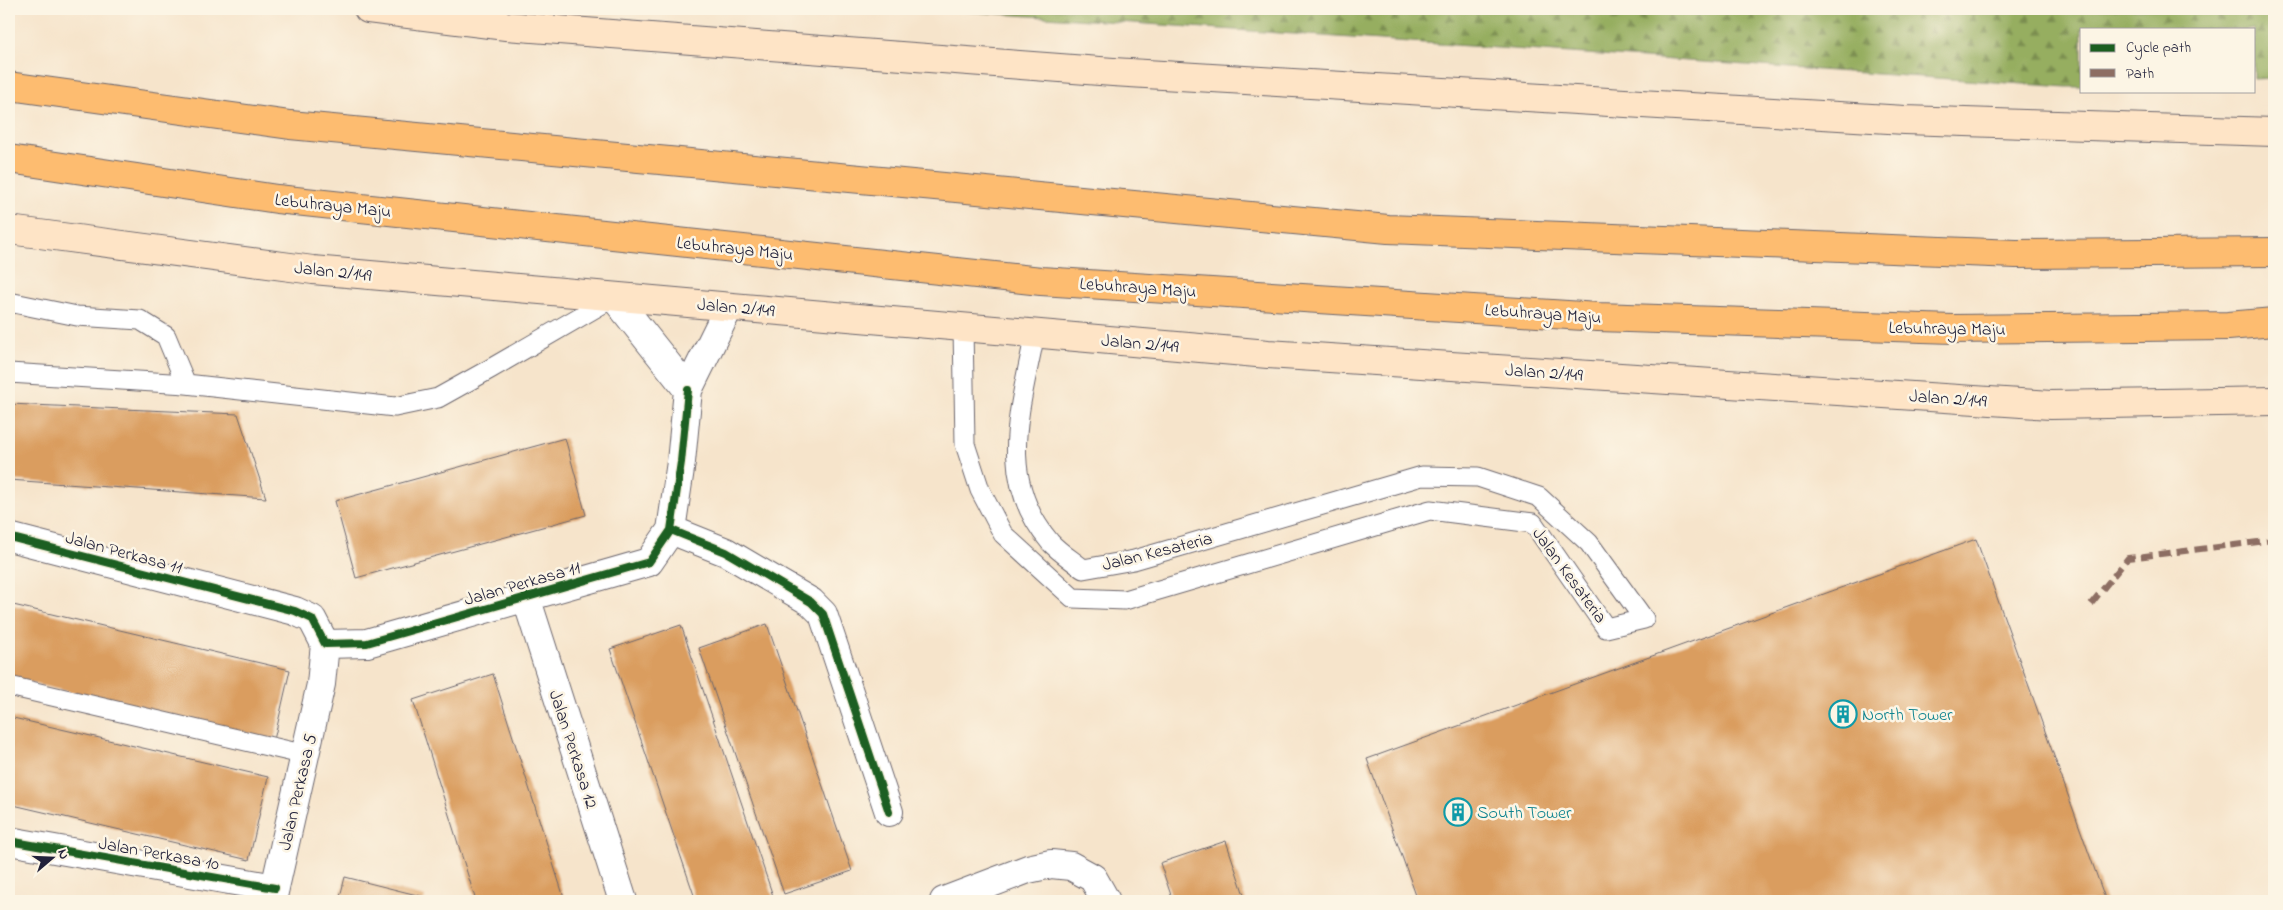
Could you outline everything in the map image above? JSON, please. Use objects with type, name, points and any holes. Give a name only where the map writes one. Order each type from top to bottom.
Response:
[{"type":"highway","points":[[9,86],[290,125],[1388,229],[2016,254],[2274,252]]},
{"type":"highway","name":"Lebuhraya Maju","points":[[9,159],[277,199],[1041,281],[1598,317],[1953,330],[2228,326],[2274,322]]},
{"type":"main road","points":[[368,9],[506,26],[1113,72],[1905,120],[2274,132]]},
{"type":"main road","name":"Jalan 2/149","points":[[9,230],[313,270],[1268,354],[2051,405],[2274,401]]},
{"type":"street","points":[[614,296],[688,390]]},
{"type":"street","points":[[730,307],[688,390],[681,462],[671,530],[726,552],[811,602],[823,614],[889,812]]},
{"type":"street","name":"Jalan Perkasa 11","points":[[9,537],[295,611],[312,620],[324,644],[367,643],[649,562],[671,530]]},
{"type":"street","name":"Jalan Perkasa 12","points":[[526,597],[623,901]]},
{"type":"street","name":"Jalan Perkasa 5","points":[[274,895],[321,684],[324,644]]},
{"type":"street","name":"Jalan Perkasa 10","points":[[9,841],[274,895]]},
{"type":"street","points":[[944,901],[1028,870],[1051,864],[1072,866],[1094,878],[1106,901]]},
{"type":"lane","points":[[9,374],[186,384],[395,407],[438,398],[614,296]]},
{"type":"lane","points":[[9,302],[77,316],[140,320],[166,336],[186,384]]},
{"type":"lane","name":"Jalan Kesateria","points":[[963,327],[965,444],[980,490],[1002,534],[1073,598],[1125,600],[1430,510],[1533,523],[1606,628],[1644,619],[1589,543],[1539,497],[1478,477],[1422,476],[1134,560],[1083,569],[1051,543],[1030,515],[1017,476],[1016,432],[1035,333]]},
{"type":"lane","points":[[9,686],[306,755]]},
{"type":"green space","points":[[928,9],[2274,9],[2274,78],[2256,79],[2256,28],[2080,28],[2080,87]]},
{"type":"building","points":[[9,404],[238,414],[266,498],[9,480]]},
{"type":"building","points":[[565,438],[586,515],[356,578],[335,501]]},
{"type":"building","points":[[1976,539],[2106,901],[1418,901],[1367,759]]},
{"type":"building","points":[[9,604],[290,670],[274,740],[9,678]]},
{"type":"building","points":[[767,624],[852,871],[784,894],[699,648]]},
{"type":"building","points":[[681,625],[773,896],[758,901],[696,901],[610,649]]},
{"type":"building","points":[[493,674],[565,901],[476,901],[413,700]]},
{"type":"building","points":[[9,717],[268,777],[249,860],[9,804]]},
{"type":"building","points":[[1226,841],[1246,901],[1173,901],[1160,863]]},
{"type":"building","points":[[345,877],[425,897],[424,901],[339,901]]},
{"type":"marked path","points":[[2091,604],[2128,558],[2274,540]]},
{"type":"cycle path","points":[[9,537],[295,611],[312,619],[325,644],[367,643],[649,562],[671,530],[681,462],[688,390]]},
{"type":"cycle path","points":[[671,530],[726,552],[811,602],[823,614],[889,812]]},
{"type":"cycle path","points":[[9,841],[275,888]]},
{"type":"place","name":"North Tower","points":[[1843,714]]},
{"type":"place","name":"South Tower","points":[[1458,812]]}]
